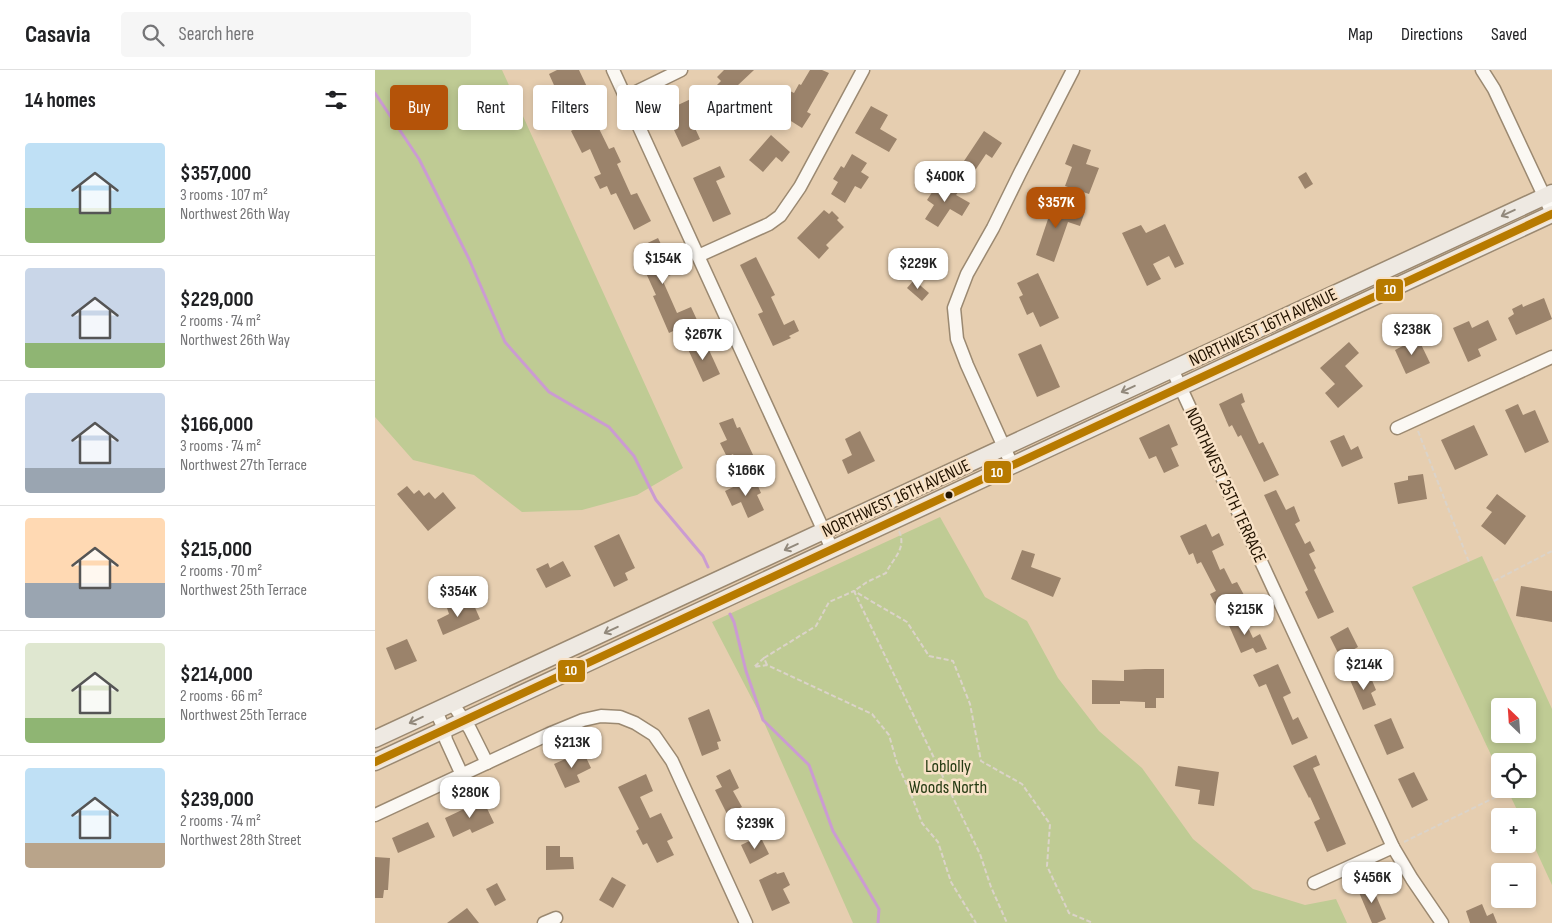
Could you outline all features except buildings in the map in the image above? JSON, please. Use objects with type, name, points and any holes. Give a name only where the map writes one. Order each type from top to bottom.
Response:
[{"type":"main road","name":"NORTHWEST 16TH AVENUE","points":[[375,739],[1548,194]]},
{"type":"main road","name":"NORTHWEST 16TH AVENUE","points":[[375,762],[1552,214]]},
{"type":"main road","points":[[1355,284],[1364,302]]},
{"type":"main road","points":[[635,619],[643,637]]},
{"type":"street","points":[[613,70],[620,85]]},
{"type":"street","points":[[650,85],[681,70]]},
{"type":"street","points":[[698,256],[769,224],[780,216],[800,187],[863,70]]},
{"type":"street","points":[[1012,465],[957,339],[954,308],[967,274],[993,228],[1073,70]]},
{"type":"street","points":[[1482,70],[1494,89],[1548,194],[1552,214]]},
{"type":"street","points":[[641,130],[832,549]]},
{"type":"street","points":[[1397,428],[1552,357]]},
{"type":"street","name":"NORTHWEST 25TH TERRACE","points":[[1172,368],[1393,847],[1412,879],[1443,923]]},
{"type":"street","points":[[452,703],[465,720],[487,763]]},
{"type":"street","points":[[436,711],[444,729],[446,740],[463,775]]},
{"type":"street","points":[[375,815],[583,720],[601,716],[620,717],[635,723],[653,735],[672,761],[746,923]]},
{"type":"street","points":[[1314,883],[1393,847]]},
{"type":"street","points":[[544,923],[556,918]]},
{"type":"path","points":[[1414,420],[1469,562]]},
{"type":"path","points":[[898,530],[902,538],[902,548],[891,562],[886,573],[829,602],[816,626],[764,658],[754,667],[767,665],[872,714],[889,735],[897,763],[922,823],[939,842],[951,882],[976,923]]},
{"type":"path","points":[[1493,581],[1552,550]]},
{"type":"path","points":[[854,590],[980,854],[1007,923]]},
{"type":"path","points":[[854,590],[907,622],[929,656],[953,661],[970,704],[981,761],[1022,784],[1050,824],[1047,866],[1069,913],[1093,923]]},
{"type":"path","points":[[764,658],[767,665]]},
{"type":"path","points":[[1393,847],[1494,798]]},
{"type":"green space","points":[[375,70],[502,70],[509,85],[458,85],[458,130],[523,130],[523,116],[683,468],[637,495],[582,510],[522,512],[474,475],[413,460],[375,417]]},
{"type":"green space","name":"Loblolly Woods North","points":[[940,517],[985,597],[1027,621],[1058,678],[1099,731],[1142,768],[1193,839],[1253,889],[1305,905],[1336,899],[1347,923],[853,923],[763,720],[712,622]]},
{"type":"green space","points":[[1482,556],[1552,709],[1552,885],[1536,850],[1536,808],[1516,808],[1511,798],[1536,798],[1536,753],[1491,753],[1491,755],[1412,587]]},
{"type":"waterway","points":[[375,93],[419,159],[469,259],[505,342],[549,392],[609,427],[634,456],[656,500],[703,556],[708,567]]},
{"type":"waterway","points":[[730,614],[734,622],[746,671],[763,720],[809,765],[833,831],[879,909],[878,923]]},
{"type":"transit line","name":"10","points":[[375,762],[1552,214]]}]
